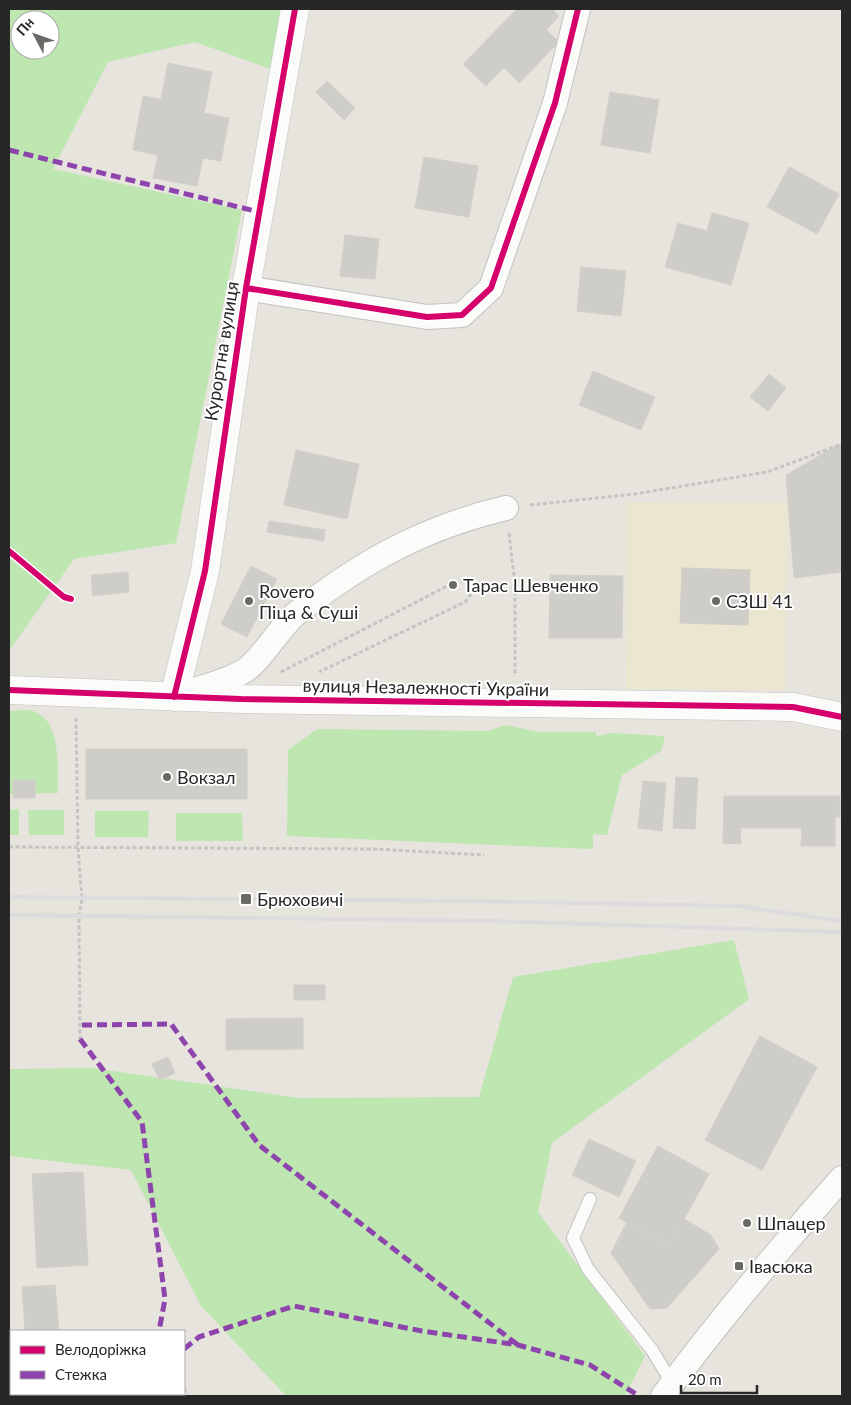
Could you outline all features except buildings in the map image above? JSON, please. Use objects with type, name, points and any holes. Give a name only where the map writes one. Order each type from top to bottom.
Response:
[{"type":"main road","name":"Курортна вулиця","points":[[174,697],[204,571],[246,288],[295,9]]},
{"type":"main road","name":"вулиця Незалежності України","points":[[9,690],[174,697],[794,707],[842,717]]},
{"type":"street","points":[[246,288],[427,316],[462,315],[491,288],[555,103],[578,9]]},
{"type":"street","points":[[174,697],[245,671],[295,614],[355,569],[410,541],[464,518],[506,508]]},
{"type":"street","points":[[668,1390],[693,1354],[754,1278],[842,1178]]},
{"type":"lane","points":[[590,1199],[573,1238],[588,1269],[652,1350],[668,1390]]},
{"type":"path","points":[[515,704],[515,584],[506,508],[635,494],[767,472],[842,444]]},
{"type":"path","points":[[9,551],[64,597],[71,600]]},
{"type":"path","points":[[278,674],[311,659],[453,583],[465,581],[472,593],[465,602],[318,673]]},
{"type":"path","points":[[76,693],[78,848],[82,899],[79,916],[80,1039]]},
{"type":"path","points":[[9,847],[376,849],[484,855]]},
{"type":"shaded area","points":[[627,502],[787,503],[785,690],[626,689]]},
{"type":"green space","points":[[9,9],[282,9],[271,69],[195,42],[108,62],[53,169],[242,210],[176,543],[74,559],[9,651]]},
{"type":"green space","points":[[9,711],[33,711],[43,716],[49,725],[54,735],[58,759],[58,793],[9,794]]},
{"type":"green space","points":[[505,725],[539,732],[596,732],[596,736],[613,733],[665,736],[661,751],[622,775],[607,835],[593,834],[593,849],[287,836],[288,750],[317,729],[488,731]]},
{"type":"green space","points":[[19,809],[19,835],[9,835],[9,810]]},
{"type":"green space","points":[[28,810],[64,810],[64,835],[29,835]]},
{"type":"green space","points":[[95,811],[149,811],[148,837],[95,837]]},
{"type":"green space","points":[[176,813],[242,813],[243,841],[176,841]]},
{"type":"green space","points":[[734,940],[749,999],[552,1143],[538,1212],[645,1356],[625,1396],[286,1396],[201,1306],[131,1170],[9,1156],[9,1069],[92,1068],[299,1098],[479,1097],[513,977]]},
{"type":"railway","points":[[9,897],[468,901],[738,906],[842,921]]},
{"type":"railway","points":[[9,915],[494,921],[842,932]]},
{"type":"marked path","points":[[9,150],[259,212]]},
{"type":"marked path","points":[[82,1025],[171,1024],[259,1145],[518,1345]]},
{"type":"marked path","points":[[80,1039],[142,1122],[165,1299],[159,1330]]},
{"type":"marked path","points":[[185,1348],[199,1337],[294,1306],[422,1331],[518,1345],[590,1365],[639,1396]]},
{"type":"cycle path","points":[[174,697],[205,571],[246,288],[295,9]]},
{"type":"cycle path","points":[[246,288],[427,317],[462,315],[491,288],[555,103],[578,9]]},
{"type":"cycle path","points":[[9,551],[64,597],[71,599]]},
{"type":"cycle path","points":[[9,690],[241,699],[793,707],[842,717]]},
{"type":"place","name":"Тарас Шевченко","points":[[453,585]]},
{"type":"place","name":"Rovero Піца & Суші","points":[[249,601]]},
{"type":"place","name":"СЗШ 41","points":[[716,601]]},
{"type":"place","name":"Вокзал","points":[[167,777]]},
{"type":"place","name":"Брюховичі","points":[[246,899]]},
{"type":"place","name":"Шпацер","points":[[747,1223]]},
{"type":"place","name":"Івасюка","points":[[739,1266]]}]
